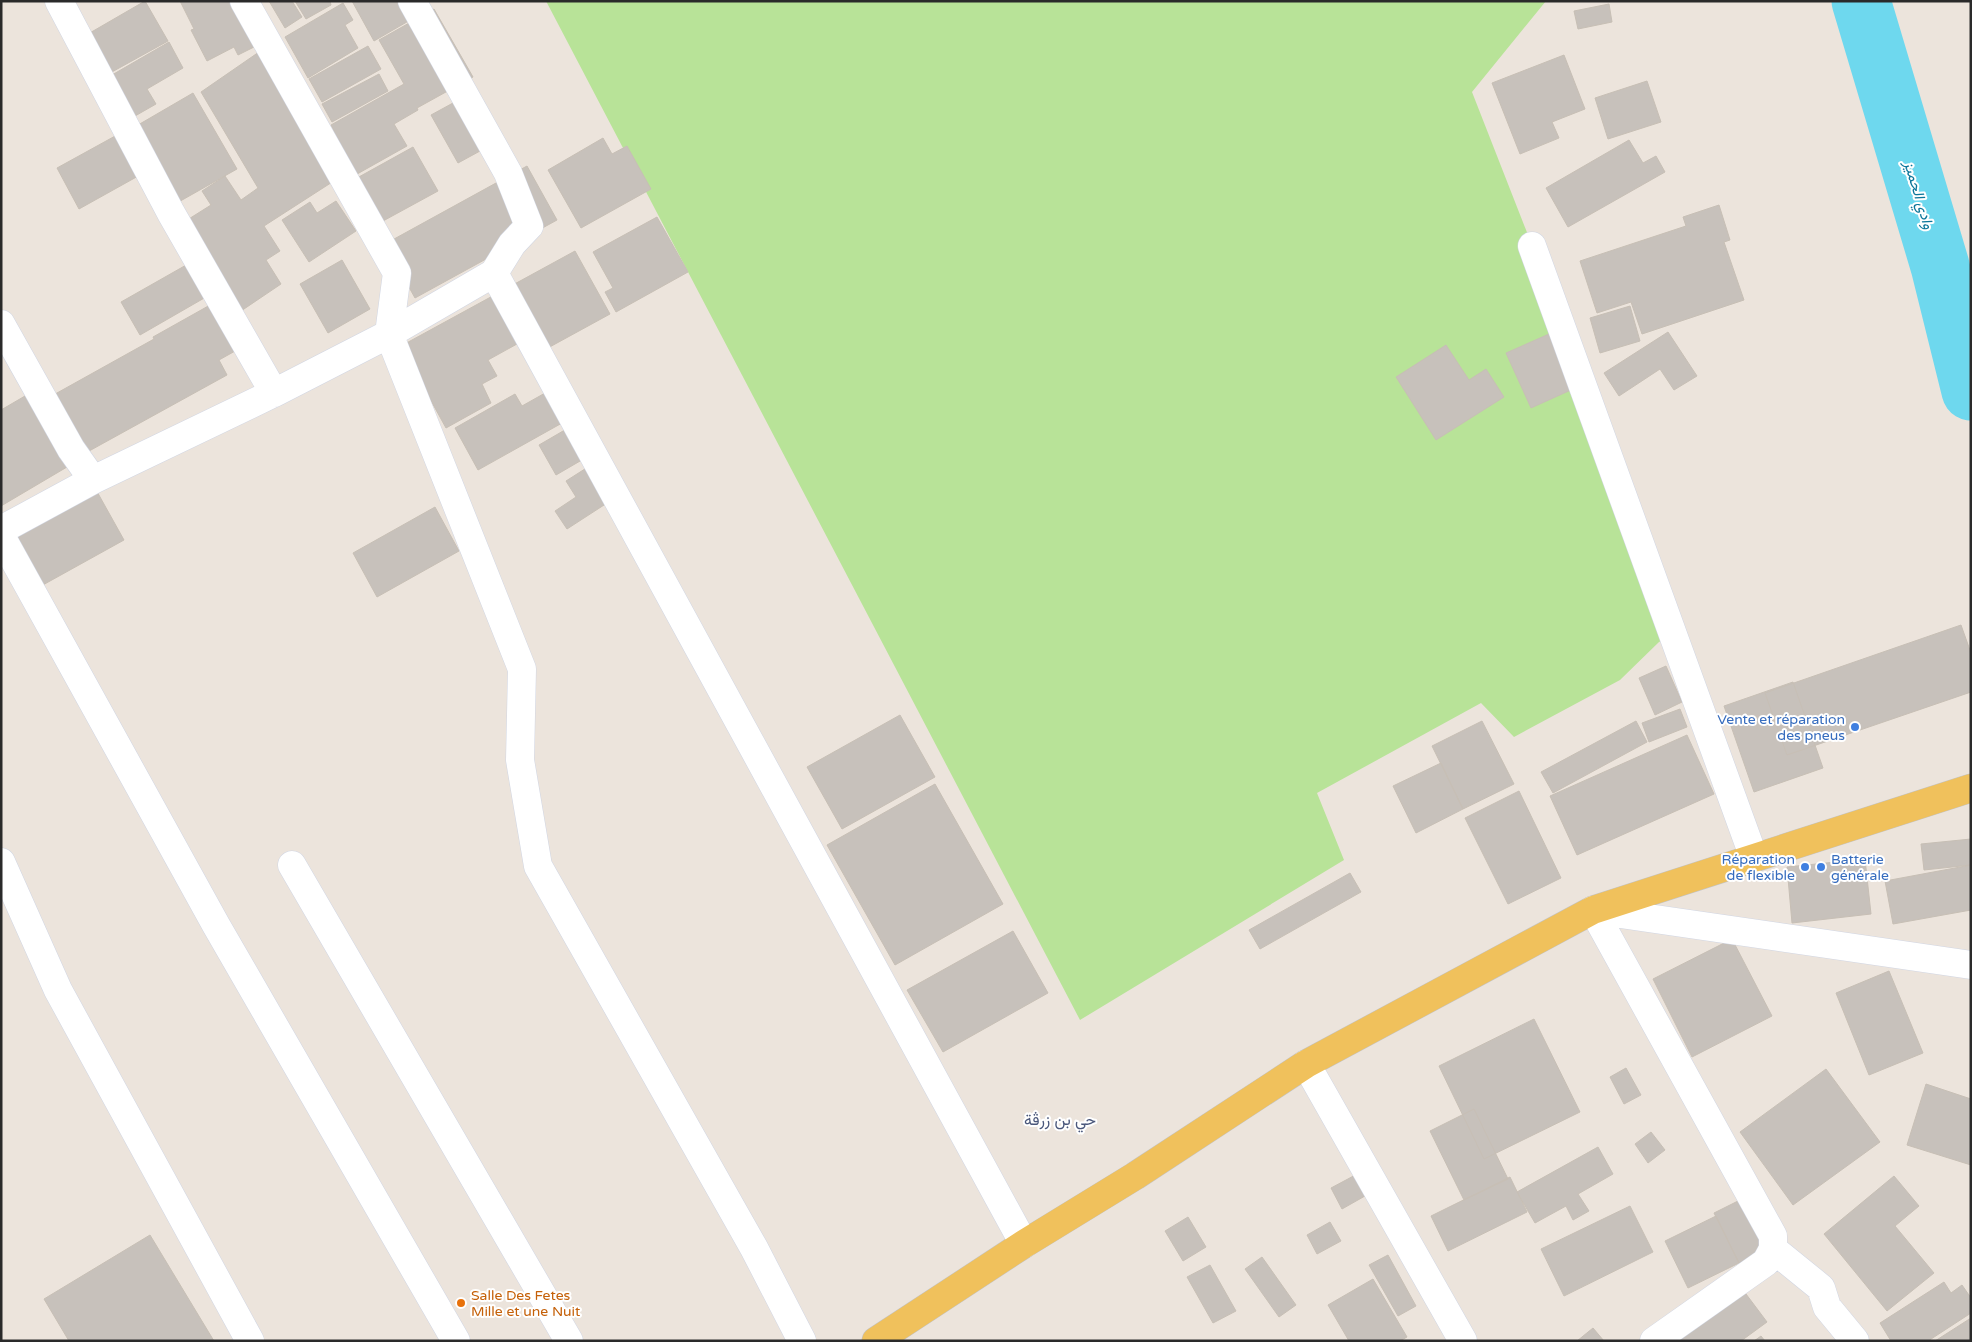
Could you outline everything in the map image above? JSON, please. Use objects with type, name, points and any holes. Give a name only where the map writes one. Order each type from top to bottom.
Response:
[{"type":"main road","points":[[876,1341],[1024,1244],[1135,1176],[1306,1064],[1593,910],[1971,788]]},
{"type":"street","points":[[59,1],[171,213],[274,393]]},
{"type":"street","points":[[244,1],[397,273],[389,334],[522,668],[520,760],[538,866],[754,1248],[802,1341]]},
{"type":"street","points":[[1,530],[93,480],[274,393],[389,334],[494,273],[512,244],[529,226],[508,173],[412,1]]},
{"type":"street","points":[[1532,246],[1754,858]]},
{"type":"street","points":[[494,273],[1024,1244]]},
{"type":"street","points":[[1,324],[71,449],[93,480]]},
{"type":"street","points":[[1,536],[216,926],[456,1341]]},
{"type":"street","points":[[1,862],[58,990],[250,1341]]},
{"type":"street","points":[[292,865],[569,1341]]},
{"type":"street","points":[[1593,910],[1971,965]]},
{"type":"street","points":[[1593,910],[1773,1236],[1773,1249],[1766,1262],[1654,1341]]},
{"type":"street","points":[[1306,1064],[1463,1341]]},
{"type":"street","points":[[1773,1249],[1821,1288],[1827,1307],[1855,1341]]},
{"type":"green space","points":[[546,1],[1546,1],[1472,92],[1683,631],[1659,642],[1620,680],[1514,737],[1481,703],[1317,793],[1344,860],[1080,1020]]},
{"type":"building","points":[[145,1],[168,41],[110,73],[88,34]]},
{"type":"building","points":[[180,1],[231,1],[254,47],[238,55],[234,47],[207,61],[191,30],[194,29]]},
{"type":"building","points":[[269,1],[292,1],[302,17],[285,28]]},
{"type":"building","points":[[295,1],[330,1],[331,5],[306,19]]},
{"type":"building","points":[[352,1],[417,1],[424,12],[374,41]]},
{"type":"building","points":[[343,3],[353,20],[345,25],[358,48],[308,78],[285,37]]},
{"type":"building","points":[[1609,4],[1612,22],[1578,29],[1574,11]]},
{"type":"building","points":[[434,9],[473,77],[417,108],[418,110],[394,124],[407,146],[350,178],[326,135],[334,131],[331,125],[404,84],[379,40]]},
{"type":"building","points":[[169,42],[183,68],[147,89],[156,104],[135,116],[112,75]]},
{"type":"building","points":[[368,46],[381,69],[322,102],[309,79]]},
{"type":"building","points":[[259,52],[340,177],[264,226],[280,251],[266,260],[281,284],[241,311],[184,222],[211,205],[202,191],[225,176],[241,200],[258,188],[201,92]]},
{"type":"building","points":[[1564,55],[1585,109],[1552,122],[1559,138],[1520,154],[1492,83]]},
{"type":"building","points":[[379,74],[388,91],[332,122],[322,104]]},
{"type":"building","points":[[1647,81],[1661,122],[1608,139],[1595,98]]},
{"type":"building","points":[[475,91],[502,139],[458,163],[431,115]]},
{"type":"building","points":[[193,93],[237,169],[175,204],[138,125]]},
{"type":"building","points":[[117,135],[140,175],[79,209],[57,168]]},
{"type":"building","points":[[603,138],[612,154],[627,146],[651,189],[581,228],[548,170]]},
{"type":"building","points":[[1629,140],[1643,163],[1656,156],[1665,172],[1568,227],[1546,188]]},
{"type":"building","points":[[413,147],[438,191],[372,227],[348,183]]},
{"type":"building","points":[[527,166],[557,220],[415,298],[385,244]]},
{"type":"building","points":[[336,201],[356,231],[309,262],[282,220],[310,202],[317,213]]},
{"type":"building","points":[[1719,205],[1730,240],[1724,242],[1744,300],[1642,334],[1631,302],[1597,313],[1580,261],[1686,226],[1683,217]]},
{"type":"building","points":[[657,217],[688,272],[616,312],[605,292],[613,288],[593,252]]},
{"type":"building","points":[[575,251],[610,314],[535,355],[526,339],[488,360],[497,376],[482,384],[491,403],[446,428],[401,346]]},
{"type":"building","points":[[342,260],[370,309],[328,333],[300,284]]},
{"type":"building","points":[[188,264],[206,297],[140,335],[121,302]]},
{"type":"building","points":[[219,300],[244,346],[219,360],[227,375],[80,456],[48,398],[154,339],[153,337]]},
{"type":"building","points":[[1630,306],[1640,341],[1600,353],[1590,318]]},
{"type":"building","points":[[1558,330],[1582,385],[1531,408],[1506,353]]},
{"type":"building","points":[[1668,332],[1697,376],[1674,390],[1660,369],[1619,396],[1604,373]]},
{"type":"building","points":[[1446,345],[1469,380],[1486,369],[1504,397],[1436,440],[1396,377]]},
{"type":"building","points":[[554,388],[571,418],[478,470],[455,428],[515,394],[522,406]]},
{"type":"building","points":[[25,396],[67,467],[1,506],[1,410]]},
{"type":"building","points":[[582,420],[599,450],[556,475],[539,445]]},
{"type":"building","points":[[599,460],[621,494],[567,529],[555,511],[576,497],[566,481]]},
{"type":"building","points":[[95,488],[124,540],[41,586],[12,535]]},
{"type":"building","points":[[435,507],[459,551],[377,597],[353,553]]},
{"type":"building","points":[[1961,625],[1971,653],[1971,692],[1787,755],[1765,693]]},
{"type":"building","points":[[1666,666],[1682,702],[1655,715],[1639,678]]},
{"type":"building","points":[[1793,682],[1823,768],[1754,792],[1724,706]]},
{"type":"building","points":[[1680,709],[1687,727],[1649,742],[1642,723]]},
{"type":"building","points":[[900,715],[935,777],[842,829],[807,767]]},
{"type":"building","points":[[1482,721],[1514,784],[1463,809],[1432,746]]},
{"type":"building","points":[[1636,721],[1647,742],[1553,793],[1541,772]]},
{"type":"building","points":[[1687,735],[1714,794],[1577,855],[1550,796]]},
{"type":"building","points":[[1441,763],[1463,809],[1416,833],[1393,786]]},
{"type":"building","points":[[935,784],[1003,904],[895,965],[827,845]]},
{"type":"building","points":[[1519,791],[1561,878],[1508,904],[1465,818]]},
{"type":"building","points":[[1971,839],[1971,865],[1924,870],[1921,844]]},
{"type":"building","points":[[1865,859],[1871,914],[1792,923],[1787,867]]},
{"type":"building","points":[[1971,865],[1971,910],[1893,924],[1885,881]]},
{"type":"building","points":[[1350,873],[1361,892],[1260,949],[1249,930]]},
{"type":"building","points":[[1013,931],[1048,993],[943,1052],[907,990]]},
{"type":"building","points":[[1732,939],[1772,1016],[1692,1057],[1653,979]]},
{"type":"building","points":[[1889,971],[1923,1053],[1869,1075],[1836,993]]},
{"type":"building","points":[[1534,1019],[1580,1112],[1484,1159],[1439,1066]]},
{"type":"building","points":[[1626,1068],[1641,1095],[1624,1104],[1610,1077]]},
{"type":"building","points":[[1826,1069],[1880,1142],[1793,1205],[1740,1132]]},
{"type":"building","points":[[1926,1084],[1971,1099],[1971,1165],[1907,1145]]},
{"type":"building","points":[[1474,1109],[1508,1179],[1464,1200],[1430,1131]]},
{"type":"building","points":[[1651,1132],[1665,1150],[1648,1163],[1635,1144]]},
{"type":"building","points":[[1598,1147],[1613,1174],[1578,1194],[1589,1211],[1573,1220],[1566,1206],[1535,1223],[1517,1192]]},
{"type":"building","points":[[1361,1172],[1372,1192],[1342,1209],[1331,1188]]},
{"type":"building","points":[[1894,1176],[1919,1206],[1895,1226],[1934,1273],[1887,1311],[1824,1234]]},
{"type":"building","points":[[1510,1177],[1527,1212],[1448,1251],[1431,1216]]},
{"type":"building","points":[[1740,1200],[1765,1251],[1739,1263],[1714,1213]]},
{"type":"building","points":[[1630,1206],[1653,1252],[1564,1296],[1541,1249]]},
{"type":"building","points":[[1716,1216],[1739,1263],[1688,1288],[1665,1241]]},
{"type":"building","points":[[1188,1217],[1206,1247],[1183,1261],[1165,1231]]},
{"type":"building","points":[[1330,1222],[1341,1241],[1317,1254],[1307,1235]]},
{"type":"building","points":[[150,1235],[214,1341],[69,1341],[44,1299]]},
{"type":"building","points":[[1388,1255],[1416,1306],[1398,1316],[1369,1265]]},
{"type":"building","points":[[1262,1257],[1296,1305],[1279,1317],[1245,1269]]},
{"type":"building","points":[[1210,1265],[1236,1311],[1213,1323],[1187,1277]]},
{"type":"building","points":[[1373,1279],[1407,1337],[1400,1341],[1349,1341],[1328,1305]]},
{"type":"building","points":[[1944,1282],[1951,1293],[1962,1285],[1971,1298],[1971,1313],[1928,1341],[1891,1341],[1880,1323]]},
{"type":"building","points":[[1743,1290],[1767,1322],[1741,1341],[1673,1341]]},
{"type":"building","points":[[1971,1318],[1971,1341],[1935,1341]]},
{"type":"building","points":[[1593,1328],[1604,1341],[1577,1341]]},
{"type":"building","points":[[1761,1336],[1765,1341],[1754,1341]]},
{"type":"waterway","name":"وادي الحميز","points":[[1861,1],[1940,266],[1971,391]]},
{"type":"place","name":"Vente et réparation des pneus","points":[[1855,727]]},
{"type":"place","name":"Réparation de flexible","points":[[1805,867]]},
{"type":"place","name":"Batterie générale","points":[[1821,867]]},
{"type":"place","name":"Salle Des Fetes Mille et une Nuit","points":[[461,1303]]},
{"type":"district","name":"حي بن زرڤة","points":[[1060,1120]]}]
